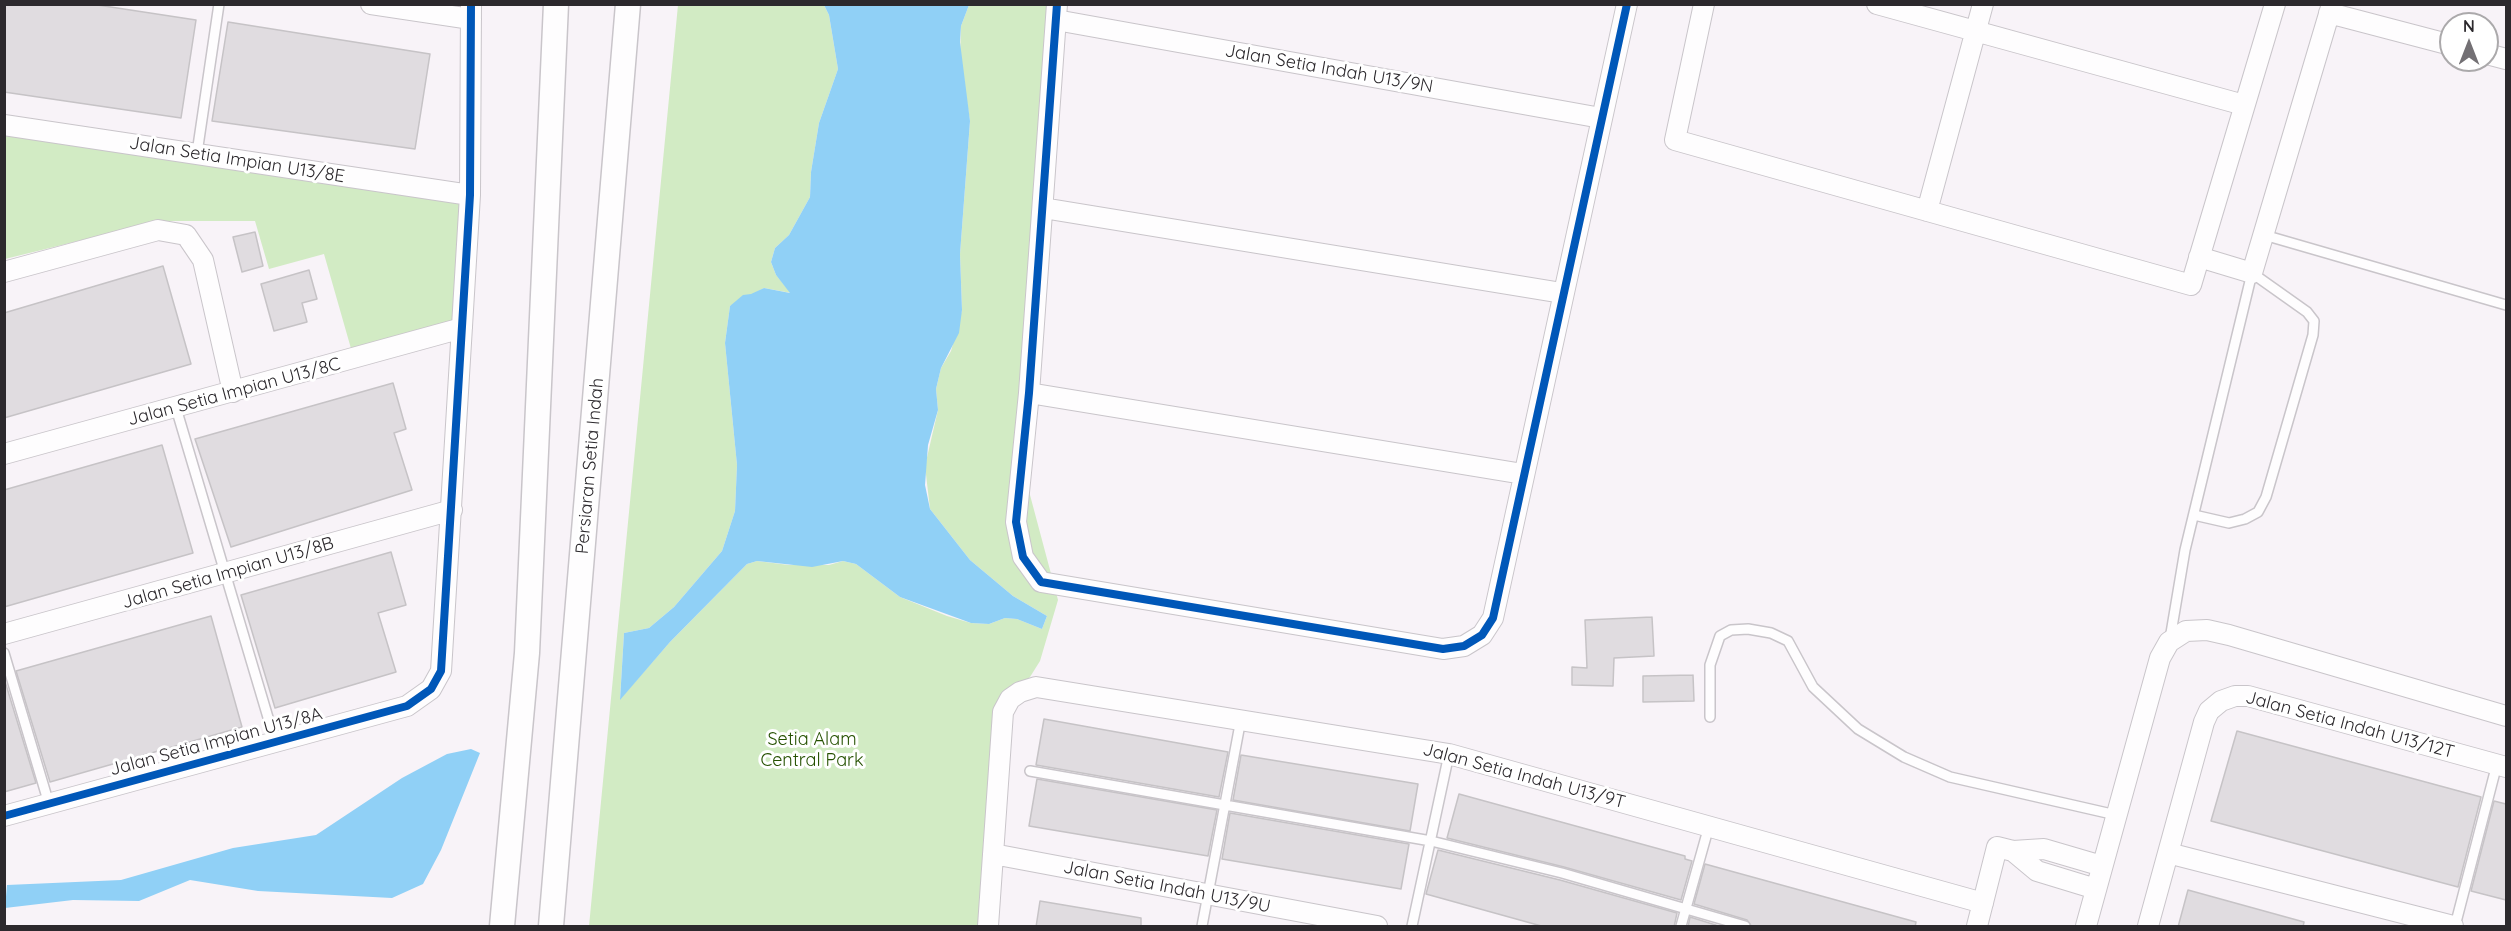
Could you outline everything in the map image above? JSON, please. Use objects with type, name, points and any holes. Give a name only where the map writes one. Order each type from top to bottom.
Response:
[{"type":"street","points":[[371,4],[471,12],[470,195],[452,510]]},
{"type":"street","points":[[502,927],[528,653],[556,4]]},
{"type":"street","name":"Persiaran Setia Indah","points":[[551,927],[628,4]]},
{"type":"street","points":[[1057,12],[1029,393],[1017,522],[1023,556],[1041,582],[1443,649],[1464,646],[1482,635],[1493,618],[1627,4]]},
{"type":"street","points":[[1704,4],[1675,140],[2191,285],[2276,4]]},
{"type":"street","points":[[1877,4],[2244,105]]},
{"type":"street","points":[[1927,211],[1983,4]]},
{"type":"street","points":[[2199,257],[2252,273],[2330,9],[2439,41]]},
{"type":"street","name":"Jalan Setia Indah U13/9N","points":[[1057,12],[1601,118]]},
{"type":"street","name":"Jalan Setia Impian U13/8E","points":[[4,125],[470,195]]},
{"type":"street","points":[[1043,208],[1562,294]]},
{"type":"street","points":[[4,272],[158,230],[186,235],[203,260],[233,392]]},
{"type":"street","name":"Jalan Setia Impian U13/8C","points":[[4,454],[462,328]]},
{"type":"street","points":[[1029,393],[1523,474]]},
{"type":"street","name":"Jalan Setia Impian U13/8B","points":[[4,634],[452,510]]},
{"type":"street","name":"Jalan Setia Impian U13/8A","points":[[4,816],[407,706],[431,689],[441,671],[452,510]]},
{"type":"street","points":[[2086,927],[2160,658],[2169,642],[2186,631],[2207,630],[2506,716]]},
{"type":"street","name":"Jalan Setia Indah U13/9T","points":[[988,927],[1003,712],[1010,699],[1020,692],[1036,687],[1449,754],[1983,903]]},
{"type":"street","name":"Jalan Setia Indah U13/12T","points":[[2168,853],[2204,722],[2209,711],[2221,701],[2235,696],[2247,696],[2502,765]]},
{"type":"street","points":[[1977,927],[1997,847],[2013,851],[2044,849],[2102,866]]},
{"type":"street","points":[[2013,851],[2037,871],[2096,890]]},
{"type":"street","points":[[2148,927],[2168,853],[2454,927]]},
{"type":"street","name":"Jalan Setia Indah U13/9U","points":[[993,854],[1377,927]]},
{"type":"lane","points":[[197,153],[219,4]]},
{"type":"lane","points":[[2264,235],[2506,305]]},
{"type":"lane","points":[[2169,642],[2185,550],[2252,273],[2307,312],[2314,321],[2313,335],[2266,497],[2258,512],[2245,519],[2229,523],[2194,515]]},
{"type":"lane","points":[[176,408],[275,741]]},
{"type":"lane","points":[[1710,717],[1710,665],[1720,636],[1731,630],[1748,629],[1771,633],[1788,641],[1813,687],[1858,729],[1904,757],[1950,777],[2116,814]]},
{"type":"lane","points":[[4,653],[49,804]]},
{"type":"lane","points":[[1202,927],[1241,719]]},
{"type":"lane","points":[[1412,927],[1449,754]]},
{"type":"lane","points":[[2454,927],[2502,765]]},
{"type":"lane","points":[[1030,771],[1431,841],[1562,873],[1744,927]]},
{"type":"lane","points":[[1681,927],[1709,826]]},
{"type":"green space","name":"Setia Alam Central Park","points":[[678,5],[824,5],[829,15],[838,69],[819,123],[811,172],[810,197],[789,235],[775,248],[771,262],[776,275],[791,293],[764,288],[730,306],[725,343],[737,465],[735,511],[722,551],[674,607],[649,628],[624,633],[620,699],[670,642],[747,564],[757,561],[789,565],[829,565],[843,561],[856,564],[900,597],[947,616],[971,623],[989,624],[1005,618],[1017,619],[1042,629],[1047,616],[1013,596],[970,560],[930,509],[925,466],[938,410],[936,389],[941,368],[951,351],[962,310],[960,254],[970,121],[960,58],[961,26],[969,5],[1047,5],[1018,450],[1058,600],[1040,661],[1030,677],[1007,697],[984,926],[589,926]]},
{"type":"green space","points":[[4,124],[470,195],[462,328],[354,359],[324,254],[269,269],[255,221],[159,221],[5,259]]},
{"type":"water","points":[[824,5],[969,5],[961,26],[960,42],[970,121],[960,254],[962,310],[959,333],[941,368],[936,389],[938,410],[928,445],[925,485],[930,509],[970,560],[1013,596],[1047,616],[1042,629],[1017,619],[1005,618],[989,624],[971,623],[900,597],[856,564],[843,561],[812,567],[757,561],[747,564],[670,642],[620,700],[624,633],[649,628],[674,607],[722,551],[735,511],[737,465],[725,343],[730,306],[743,295],[764,288],[790,293],[776,275],[771,262],[775,248],[789,235],[810,197],[811,172],[819,123],[838,69],[829,15]]},
{"type":"water","points":[[471,749],[480,753],[441,850],[423,884],[392,898],[258,891],[190,880],[139,901],[73,900],[5,908],[7,885],[121,880],[233,848],[316,835],[402,778],[447,754]]},
{"type":"building","points":[[4,4],[91,4],[196,20],[181,118],[4,92]]},
{"type":"building","points":[[228,22],[430,54],[415,149],[212,121]]},
{"type":"building","points":[[255,232],[263,266],[242,272],[233,237]]},
{"type":"building","points":[[163,266],[191,364],[4,418],[4,313]]},
{"type":"building","points":[[309,270],[317,299],[302,303],[307,322],[274,331],[261,284]]},
{"type":"building","points":[[393,383],[406,429],[394,433],[412,490],[231,547],[195,439]]},
{"type":"building","points":[[162,445],[193,553],[4,607],[4,490]]},
{"type":"building","points":[[391,552],[406,605],[378,613],[396,672],[275,708],[241,595]]},
{"type":"building","points":[[211,616],[242,727],[50,782],[16,671]]},
{"type":"building","points":[[1652,617],[1654,656],[1614,658],[1613,686],[1572,685],[1572,667],[1587,668],[1585,620]]},
{"type":"building","points":[[1693,675],[1694,701],[1643,702],[1643,676]]},
{"type":"building","points":[[4,678],[36,783],[4,792]]},
{"type":"building","points":[[1044,719],[1228,752],[1219,797],[1036,765]]},
{"type":"building","points":[[2237,731],[2481,797],[2458,887],[2211,821]]},
{"type":"building","points":[[1241,755],[1418,784],[1410,831],[1233,800]]},
{"type":"building","points":[[1037,779],[1217,810],[1208,856],[1029,826]]},
{"type":"building","points":[[1459,794],[1685,856],[1685,859],[1692,861],[1681,900],[1564,867],[1447,838]]},
{"type":"building","points":[[2494,801],[2506,804],[2506,900],[2471,891]]},
{"type":"building","points":[[1230,813],[1409,844],[1401,889],[1222,859]]},
{"type":"building","points":[[1438,850],[1560,880],[1677,913],[1674,927],[1545,927],[1426,894]]},
{"type":"building","points":[[1705,864],[1916,922],[1915,927],[1752,927],[1747,920],[1694,904]]},
{"type":"building","points":[[2188,890],[2304,922],[2303,927],[2178,927]]},
{"type":"building","points":[[1040,901],[1141,918],[1141,927],[1036,927]]},
{"type":"building","points":[[1690,917],[1722,927],[1688,927]]},
{"type":"cycle path","points":[[4,816],[407,706],[431,689],[441,671],[470,195],[471,4]]},
{"type":"cycle path","points":[[1057,4],[1029,393],[1016,522],[1023,557],[1041,582],[1443,649],[1464,646],[1482,635],[1493,618],[1627,4]]}]
